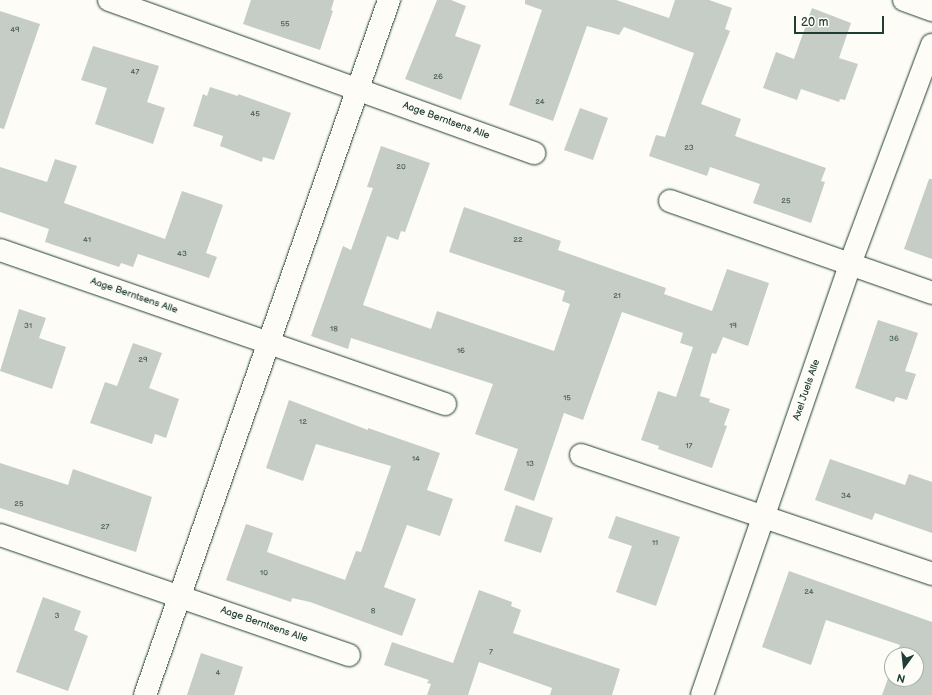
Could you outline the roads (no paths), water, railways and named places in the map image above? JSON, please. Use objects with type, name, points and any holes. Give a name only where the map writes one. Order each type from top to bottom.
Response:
[{"type":"street","name":"Aage Berntsens Alle","points":[[109,0],[534,153]]},
{"type":"street","points":[[145,695],[389,0]]},
{"type":"street","points":[[904,0],[932,10]]},
{"type":"street","name":"Axel Juels Alle","points":[[702,695],[850,264],[932,45]]},
{"type":"street","points":[[670,201],[932,292]]},
{"type":"street","name":"Aage Berntsens Alle","points":[[0,250],[445,404]]},
{"type":"street","points":[[581,455],[932,574]]},
{"type":"street","name":"Aage Berntsens Alle","points":[[0,535],[349,655]]}]
